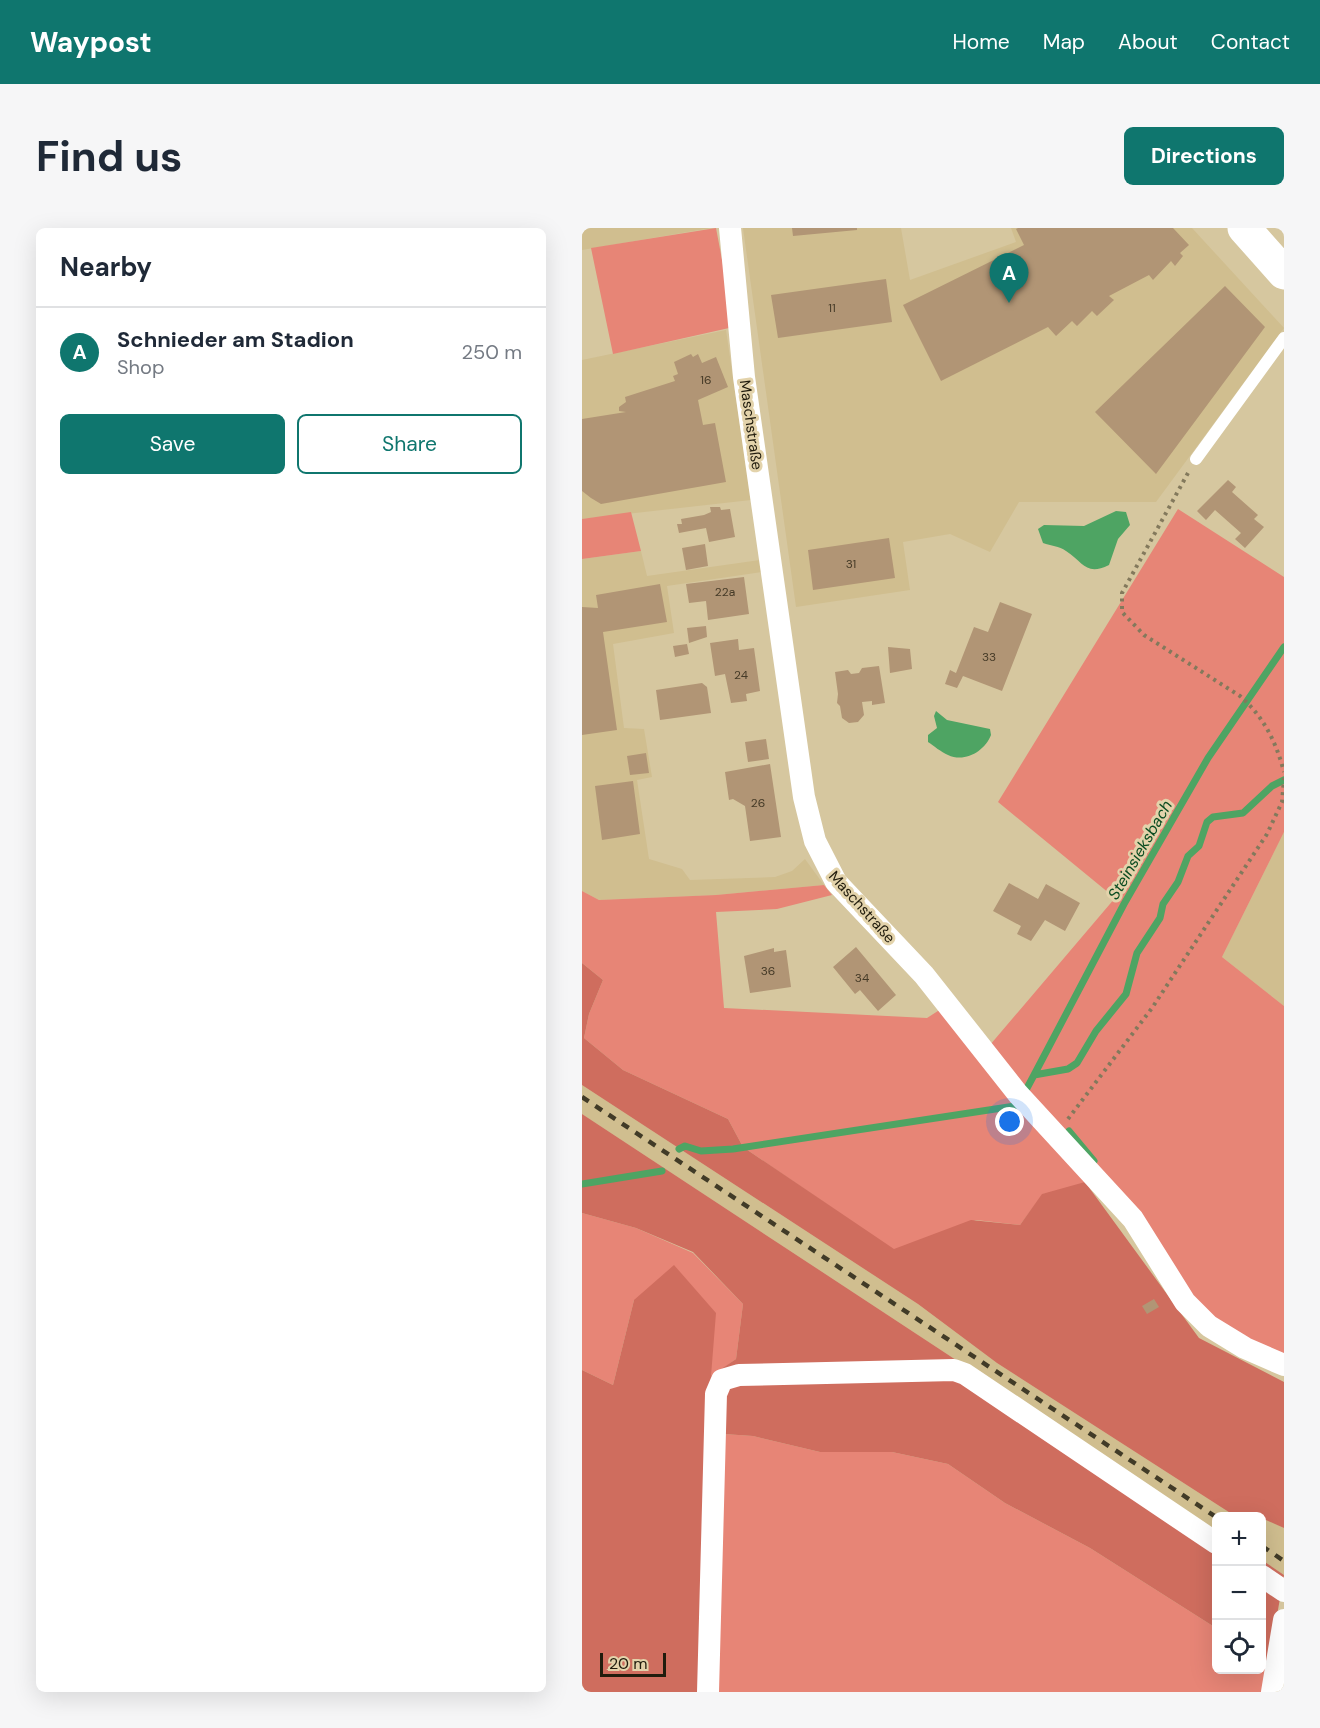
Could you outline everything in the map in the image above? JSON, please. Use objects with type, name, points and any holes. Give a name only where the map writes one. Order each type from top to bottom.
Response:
[{"type":"main road","points":[[1244,228],[1284,273]]},
{"type":"street","name":"Maschstraße","points":[[730,228],[744,376],[804,797],[815,841],[836,882],[924,975],[1018,1094],[1133,1219],[1185,1302],[1209,1326],[1245,1348],[1284,1365]]},
{"type":"street","points":[[708,1692],[716,1394],[722,1380],[739,1375],[954,1371],[965,1374],[1212,1540]]},
{"type":"street","points":[[1266,1579],[1284,1591]]},
{"type":"street","points":[[1272,1692],[1284,1620]]},
{"type":"lane","points":[[1196,459],[1284,338]]},
{"type":"path","points":[[1196,459],[1122,593],[1122,612],[1144,635],[1252,706],[1276,742],[1284,772]]},
{"type":"path","points":[[1054,1132],[1071,1118],[1152,1008],[1267,834],[1282,802],[1284,778]]},
{"type":"shaded area","points":[[582,228],[711,228],[582,250]]},
{"type":"shaded area","points":[[716,228],[726,281],[729,328],[613,354],[591,248]]},
{"type":"shaded area","points":[[743,228],[901,228],[910,280],[1016,242],[1011,228],[1192,228],[1284,328],[1156,502],[1019,502],[990,552],[950,534],[903,542],[910,590],[796,607]]},
{"type":"shaded area","points":[[726,330],[751,500],[582,519],[582,360]]},
{"type":"shaded area","points":[[1178,509],[1284,577],[1284,832],[1222,957],[1284,1006],[1284,1358],[1237,1335],[1195,1304],[1109,1185],[1043,1194],[1020,1225],[976,1220],[894,1250],[743,1147],[728,1119],[623,1070],[584,1038],[589,1014],[603,980],[582,963],[582,891],[599,900],[716,895],[824,885],[832,895],[777,909],[716,912],[724,1008],[927,1018],[941,1009],[984,1052],[1115,898],[998,802]]},
{"type":"shaded area","points":[[1116,511],[1126,512],[1130,525],[1118,539],[1109,565],[1101,568],[1090,569],[1063,549],[1043,543],[1038,529],[1044,525],[1084,526]]},
{"type":"shaded area","points":[[631,512],[641,551],[582,559],[582,519]]},
{"type":"shaded area","points":[[641,551],[647,576],[760,560],[762,572],[667,586],[674,633],[613,644],[624,728],[644,729],[652,777],[637,780],[649,859],[682,869],[690,880],[775,877],[792,871],[805,859],[824,885],[716,895],[599,900],[582,891],[582,559]]},
{"type":"shaded area","points":[[936,711],[947,720],[990,729],[991,735],[988,741],[974,754],[961,758],[948,755],[928,742],[928,735],[937,728],[934,716]]},
{"type":"shaded area","points":[[1284,832],[1284,1006],[1222,957]]},
{"type":"shaded area","points":[[582,963],[603,980],[589,1014],[584,1038],[623,1070],[728,1119],[743,1147],[894,1249],[971,1220],[1020,1225],[1042,1194],[1085,1182],[1199,1338],[1284,1382],[1284,1528],[1266,1520],[1266,1512],[1229,1512],[997,1363],[918,1304],[582,1085]]},
{"type":"shaded area","points":[[582,1085],[918,1304],[997,1363],[1229,1512],[1212,1512],[1212,1528],[582,1114]]},
{"type":"shaded area","points":[[582,1114],[1212,1528],[1212,1625],[1090,1548],[1005,1503],[948,1464],[892,1452],[820,1452],[753,1436],[709,1433],[701,1692],[582,1692],[582,1370],[613,1385],[634,1300],[674,1265],[716,1313],[711,1376],[736,1359],[743,1304],[693,1252],[636,1228],[582,1213]]},
{"type":"shaded area","points":[[582,1213],[636,1228],[693,1253],[743,1304],[736,1359],[711,1377],[634,1300],[613,1385],[582,1370]]},
{"type":"shaded area","points":[[709,1433],[753,1436],[820,1452],[892,1452],[948,1464],[1005,1503],[1090,1548],[1212,1625],[1212,1674],[1266,1674],[1266,1660],[1269,1662],[1264,1692],[701,1692]]},
{"type":"shaded area","points":[[1266,1519],[1284,1528],[1284,1575],[1266,1563]]},
{"type":"shaded area","points":[[1266,1563],[1284,1575],[1269,1662],[1266,1660]]},
{"type":"building","points":[[792,228],[857,228],[857,230],[793,236]]},
{"type":"building","points":[[1173,228],[1189,245],[1180,253],[1183,256],[1175,266],[1171,261],[1153,280],[1149,275],[1109,296],[1114,300],[1097,316],[1092,311],[1077,326],[1072,321],[1056,336],[1048,327],[941,381],[903,305],[1024,245],[1016,229]]},
{"type":"building","points":[[886,279],[892,322],[778,338],[771,295]]},
{"type":"building","points":[[1225,286],[1265,327],[1156,474],[1095,412]]},
{"type":"building","points":[[691,354],[693,357],[698,354],[702,363],[716,357],[728,387],[698,400],[703,425],[715,423],[726,482],[601,504],[591,498],[582,491],[582,419],[626,412],[619,411],[619,407],[626,402],[625,397],[675,381],[673,376],[678,374],[674,362]]},
{"type":"building","points":[[1228,480],[1236,487],[1232,492],[1258,515],[1254,519],[1264,527],[1245,548],[1235,539],[1241,533],[1215,510],[1206,520],[1197,511]]},
{"type":"building","points":[[710,507],[720,507],[721,510],[730,509],[735,537],[709,542],[706,528],[679,533],[677,524],[682,524],[681,519],[704,515],[711,512]]},
{"type":"building","points":[[889,538],[895,578],[813,590],[808,550]]},
{"type":"building","points":[[705,544],[708,566],[686,570],[682,548]]},
{"type":"building","points":[[744,577],[749,614],[708,620],[706,601],[689,603],[686,584]]},
{"type":"building","points":[[660,584],[667,622],[603,632],[617,730],[582,735],[582,607],[598,608],[596,595]]},
{"type":"building","points":[[1000,602],[1032,614],[1002,691],[963,676],[957,688],[945,684],[950,670],[956,673],[974,627],[988,632]]},
{"type":"building","points":[[706,626],[707,637],[689,643],[687,628]]},
{"type":"building","points":[[738,639],[739,650],[754,648],[760,691],[746,694],[747,701],[731,703],[725,674],[715,676],[710,643]]},
{"type":"building","points":[[687,644],[689,654],[675,657],[673,646]]},
{"type":"building","points":[[888,647],[910,649],[912,669],[890,673]]},
{"type":"building","points":[[879,666],[885,703],[872,705],[872,701],[862,702],[864,715],[858,722],[849,723],[842,718],[840,706],[837,703],[835,672],[848,670],[851,674],[859,673],[862,668]]},
{"type":"building","points":[[702,683],[707,687],[711,713],[660,720],[656,690]]},
{"type":"building","points":[[766,739],[769,759],[748,762],[745,742]]},
{"type":"building","points":[[646,753],[649,773],[630,775],[627,756]]},
{"type":"building","points":[[770,764],[781,837],[750,841],[745,806],[733,799],[729,800],[725,772]]},
{"type":"building","points":[[633,781],[640,834],[602,840],[595,786]]},
{"type":"building","points":[[1009,883],[1038,899],[1046,884],[1080,903],[1065,931],[1045,920],[1031,941],[1017,934],[1021,926],[993,911]]},
{"type":"building","points":[[856,947],[896,995],[878,1011],[860,990],[855,994],[833,967]]},
{"type":"building","points":[[774,948],[774,952],[786,950],[791,987],[750,993],[744,956]]},
{"type":"building","points":[[1154,1299],[1159,1307],[1147,1314],[1142,1306]]},
{"type":"waterway","name":"Steinsieksbach","points":[[1034,1075],[1124,904],[1208,758],[1284,647]]},
{"type":"waterway","name":"Steinsieksbach","points":[[1026,1090],[1034,1075],[1068,1069],[1077,1063],[1096,1031],[1126,994],[1137,953],[1160,918],[1163,904],[1178,882],[1188,856],[1199,846],[1207,822],[1213,817],[1243,813],[1272,786],[1284,780]]},
{"type":"waterway","name":"Steinsieksbach","points":[[679,1149],[685,1146],[701,1151],[733,1149],[1015,1106]]},
{"type":"waterway","points":[[1069,1131],[1094,1161]]},
{"type":"waterway","name":"Steinsieksbach","points":[[582,1184],[662,1171]]},
{"type":"railway","points":[[582,1097],[1212,1514]]},
{"type":"railway","points":[[1266,1549],[1284,1561]]},
{"type":"place","name":"Schnieder am Stadion","points":[[1009,303]]}]
